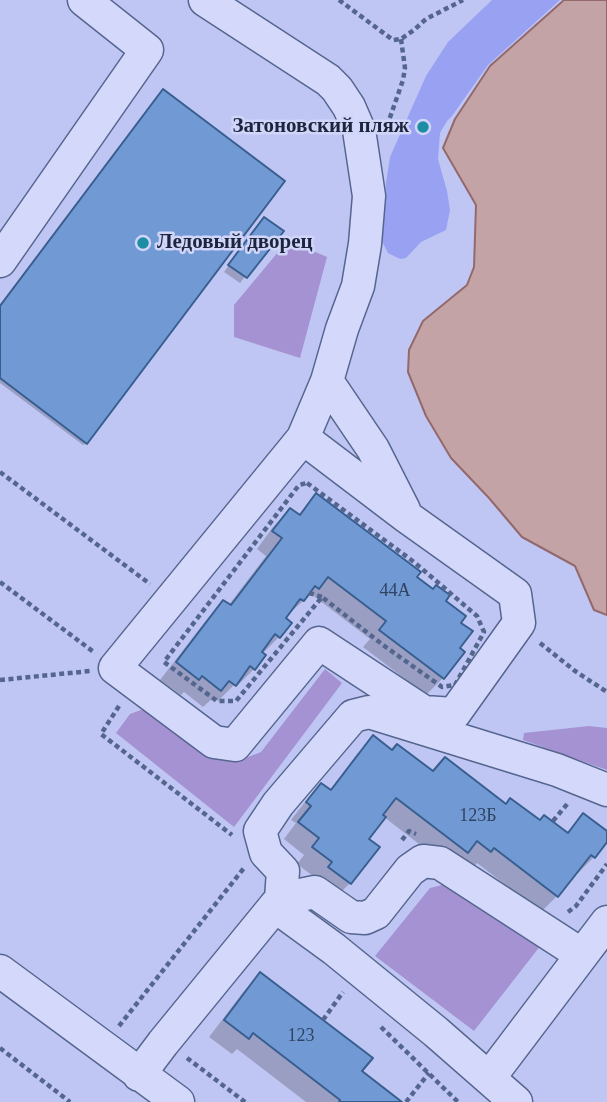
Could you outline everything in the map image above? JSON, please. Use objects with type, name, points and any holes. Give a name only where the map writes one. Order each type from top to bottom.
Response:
[{"type":"street","points":[[0,261],[147,50],[84,0]]},
{"type":"street","points":[[205,0],[328,80],[337,89],[359,130],[369,196],[358,286],[327,381],[303,438],[115,668],[214,742],[235,745],[319,643],[424,712],[454,714],[519,623],[515,594],[303,438]]},
{"type":"street","points":[[327,381],[373,449],[408,517]]},
{"type":"street","points":[[139,1075],[278,903],[283,871],[267,853],[260,831],[278,804],[353,716],[369,712],[557,770],[607,790]]},
{"type":"street","points":[[278,903],[315,892],[351,917],[365,918],[376,913],[410,870],[423,861],[440,863],[582,955]]},
{"type":"street","points":[[278,903],[436,1032],[516,1102]]},
{"type":"street","points":[[489,1078],[607,922]]},
{"type":"street","points":[[0,971],[178,1102]]},
{"type":"path","points":[[339,0],[393,40],[401,39],[426,19],[463,0]]},
{"type":"path","points":[[0,472],[171,600]]},
{"type":"path","points":[[309,593],[322,597],[442,687],[455,685],[484,632],[477,616],[414,562],[307,483],[299,485],[164,662],[217,701],[236,701],[322,597]]},
{"type":"path","points":[[0,582],[115,668],[120,704],[101,734],[239,840]]},
{"type":"path","points":[[205,608],[213,614]]},
{"type":"path","points":[[519,623],[575,671],[607,692]]},
{"type":"path","points":[[383,645],[389,637]]},
{"type":"path","points":[[0,680],[115,668]]},
{"type":"path","points":[[119,1026],[248,863]]},
{"type":"path","points":[[323,1020],[344,992],[334,984]]},
{"type":"path","points":[[373,1019],[458,1102]]},
{"type":"path","points":[[163,1043],[182,1054],[245,1102]]},
{"type":"path","points":[[0,1048],[70,1102]]},
{"type":"path","points":[[406,1102],[429,1073]]},
{"type":"shaded area","points":[[564,0],[607,0],[607,615],[594,610],[575,566],[522,537],[451,458],[426,416],[408,372],[409,350],[423,321],[467,285],[474,267],[476,205],[443,148],[455,119],[490,66]]},
{"type":"shaded area","points":[[288,240],[327,257],[300,358],[234,337],[234,305]]},
{"type":"shaded area","points":[[325,669],[342,683],[234,827],[116,733],[130,714],[141,710],[149,711],[208,755],[222,760],[248,757],[261,752]]},
{"type":"shaded area","points":[[589,726],[607,728],[607,770],[523,740],[524,733]]},
{"type":"shaded area","points":[[442,885],[532,935],[541,945],[474,1031],[375,956],[430,888]]},
{"type":"sand","name":"Затоновский пляж","points":[[492,0],[560,0],[488,65],[447,121],[440,133],[438,159],[450,210],[446,230],[421,242],[406,258],[400,259],[388,253],[382,241],[390,157],[426,76],[448,42]]},
{"type":"building","name":"Ледовый дворец","points":[[163,89],[285,181],[87,444],[0,378],[0,306]]},
{"type":"building","points":[[264,217],[284,231],[247,278],[228,265]]},
{"type":"building","points":[[316,493],[421,572],[417,577],[433,589],[436,585],[450,595],[446,601],[466,616],[461,623],[473,631],[460,648],[465,652],[444,679],[379,630],[386,621],[328,577],[319,589],[315,586],[304,601],[300,599],[286,618],[292,623],[280,638],[275,634],[262,652],[266,655],[255,670],[250,666],[236,686],[229,681],[221,691],[202,676],[199,680],[176,662],[223,600],[231,605],[282,538],[272,531],[290,508],[300,515]]},
{"type":"building","points":[[373,735],[392,750],[397,744],[433,771],[445,757],[506,804],[510,798],[540,820],[544,815],[568,833],[583,813],[607,831],[607,842],[595,858],[591,855],[558,897],[494,848],[491,852],[477,841],[468,853],[396,798],[369,839],[380,847],[351,884],[328,867],[332,862],[312,847],[319,838],[298,822],[311,806],[306,802],[321,783],[331,790]]},
{"type":"building","points":[[260,972],[373,1058],[362,1071],[402,1102],[339,1102],[340,1100],[253,1033],[249,1039],[224,1020]]},
{"type":"place","name":"Затоновский пляж","points":[[423,127]]},
{"type":"place","name":"Ледовый дворец","points":[[143,243]]}]
